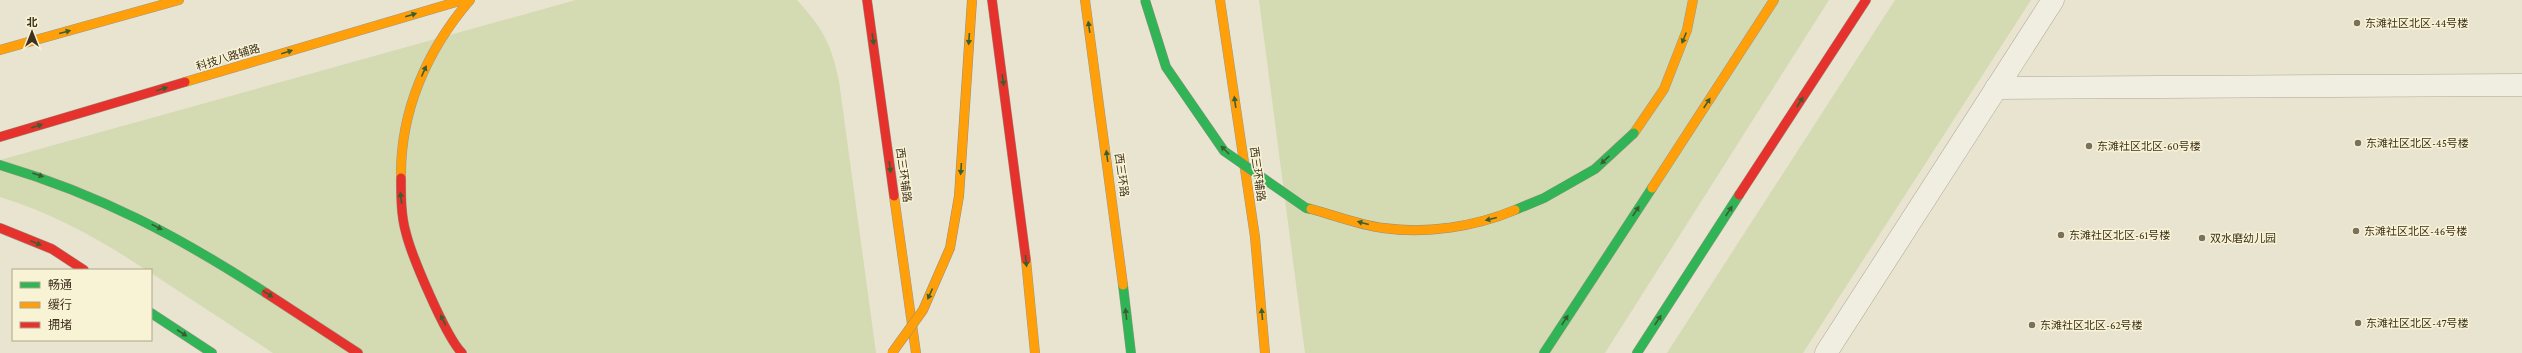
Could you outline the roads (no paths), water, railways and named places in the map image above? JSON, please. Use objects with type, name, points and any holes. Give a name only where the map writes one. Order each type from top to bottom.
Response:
[{"type":"main road","points":[[0,50],[179,0]]},
{"type":"main road","name":"科技八路辅路","points":[[0,137],[463,0]]},
{"type":"main road","points":[[462,353],[456,347],[427,289],[405,231],[399,180],[406,128],[418,85],[435,46],[458,12],[470,0]]},
{"type":"main road","name":"西三环辅路","points":[[867,0],[916,353]]},
{"type":"main road","points":[[892,353],[923,310],[950,248],[959,196],[972,0]]},
{"type":"main road","points":[[992,0],[1022,222],[1035,353]]},
{"type":"main road","name":"西三环路","points":[[1085,0],[1112,194],[1131,353]]},
{"type":"main road","points":[[1145,0],[1166,67],[1224,151],[1306,208],[1382,228],[1437,230],[1494,219],[1544,198],[1595,169],[1634,133],[1664,89],[1687,30],[1693,0]]},
{"type":"main road","name":"西三环辅路","points":[[1220,0],[1255,237],[1265,353]]},
{"type":"main road","points":[[1544,353],[1774,0]]},
{"type":"main road","points":[[1637,353],[1866,0]]},
{"type":"main road","points":[[0,165],[33,173],[88,193],[158,228],[221,263],[358,353]]},
{"type":"main road","points":[[0,228],[52,249],[82,269]]},
{"type":"main road","points":[[152,314],[212,353]]},
{"type":"street","points":[[1826,353],[2053,0]]},
{"type":"street","points":[[1996,88],[2522,85]]},
{"type":"place","name":"东滩社区北区-44号楼","points":[[2357,23]]},
{"type":"place","name":"东滩社区北区-45号楼","points":[[2358,143]]},
{"type":"place","name":"东滩社区北区-60号楼","points":[[2089,146]]},
{"type":"place","name":"东滩社区北区-46号楼","points":[[2356,231]]},
{"type":"place","name":"东滩社区北区-61号楼","points":[[2061,235]]},
{"type":"place","name":"双水磨幼儿园","points":[[2202,238]]},
{"type":"place","name":"东滩社区北区-47号楼","points":[[2358,323]]},
{"type":"place","name":"东滩社区北区-62号楼","points":[[2032,325]]}]
